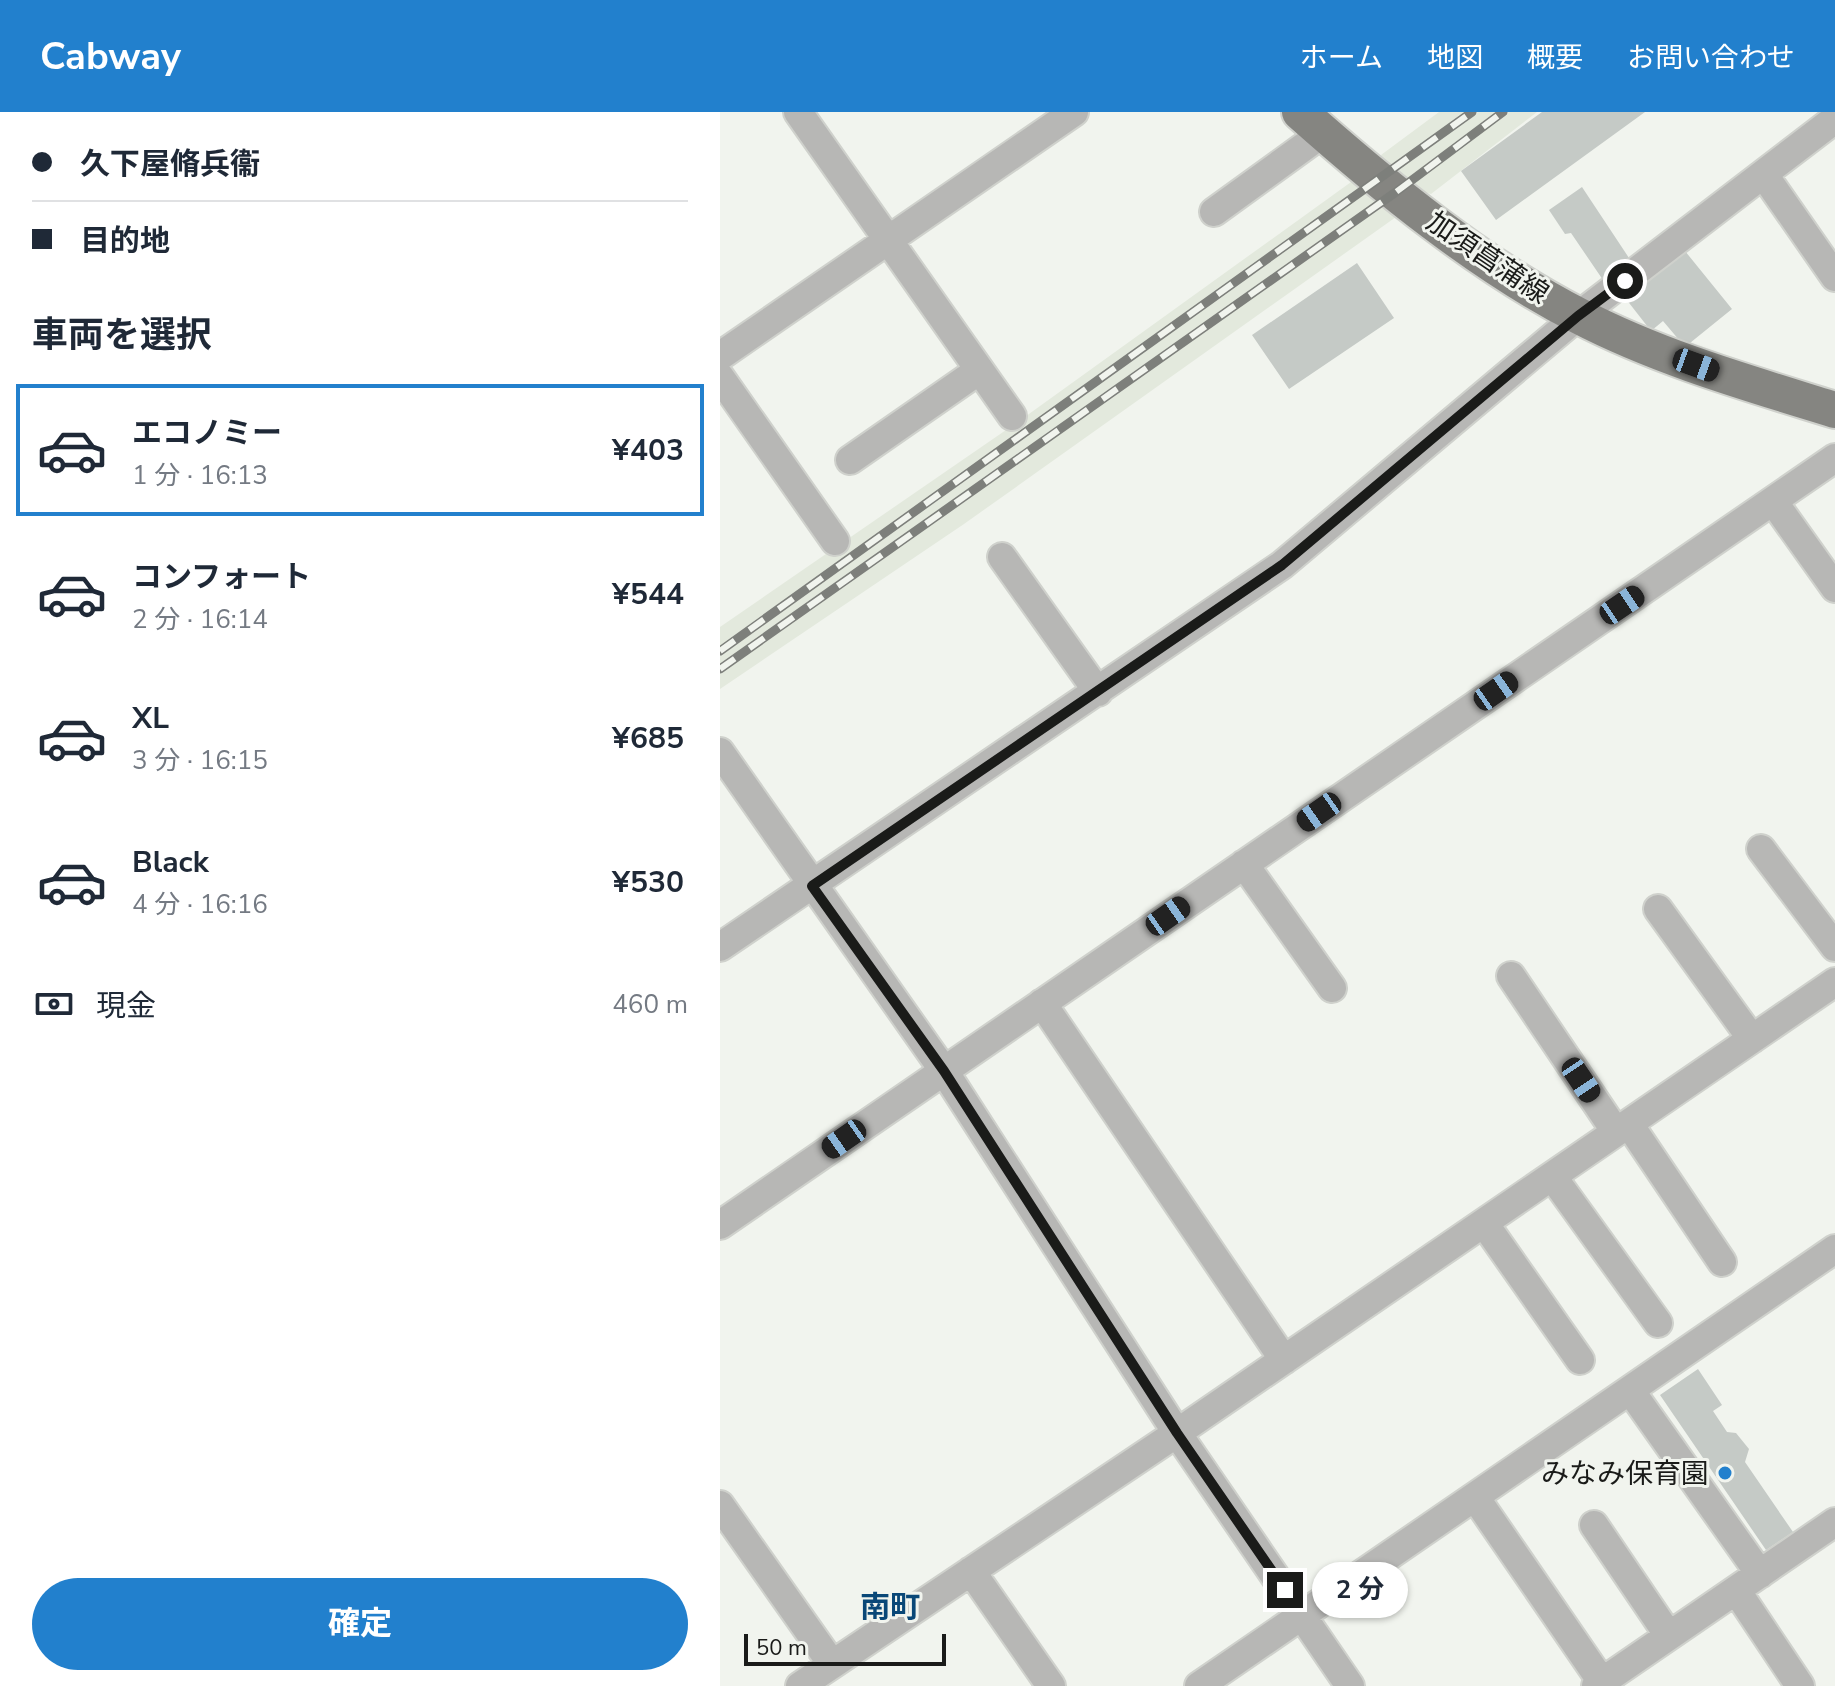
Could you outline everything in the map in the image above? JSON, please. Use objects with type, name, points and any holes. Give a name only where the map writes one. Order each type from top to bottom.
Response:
[{"type":"main road","name":"加須菖蒲線","points":[[1312,122],[1469,247],[1578,316],[1669,355],[1835,410]]},
{"type":"street","points":[[798,112],[1012,416]]},
{"type":"street","points":[[720,356],[1074,112]]},
{"type":"street","points":[[720,947],[1282,565],[1578,316],[1835,119]]},
{"type":"street","points":[[1214,212],[1312,122]]},
{"type":"street","points":[[1764,175],[1835,277]]},
{"type":"street","points":[[850,460],[978,371]]},
{"type":"street","points":[[720,377],[835,541]]},
{"type":"street","points":[[720,1225],[1835,458]]},
{"type":"street","points":[[1773,501],[1835,588]]},
{"type":"street","points":[[1002,557],[1098,692]]},
{"type":"street","points":[[720,752],[944,1071],[1177,1433],[1350,1686]]},
{"type":"street","points":[[1761,849],[1835,947]]},
{"type":"street","points":[[1244,864],[1332,988]]},
{"type":"street","points":[[1658,909],[1752,1039]]},
{"type":"street","points":[[1511,976],[1722,1262]]},
{"type":"street","points":[[800,1686],[1177,1433],[1835,982]]},
{"type":"street","points":[[1042,1003],[1284,1360]]},
{"type":"street","points":[[1552,1176],[1658,1323]]},
{"type":"street","points":[[1484,1223],[1580,1360]]},
{"type":"street","points":[[1199,1686],[1835,1249]]},
{"type":"street","points":[[1630,1390],[1760,1574]]},
{"type":"street","points":[[1475,1497],[1599,1684],[1835,1522]]},
{"type":"street","points":[[720,1505],[832,1664]]},
{"type":"street","points":[[1594,1525],[1669,1636]]},
{"type":"street","points":[[971,1571],[1051,1686]]},
{"type":"street","points":[[1736,1590],[1800,1686]]},
{"type":"shaded area","points":[[1439,112],[1537,112],[1431,194],[1412,188],[1385,167],[1381,155]]},
{"type":"shaded area","points":[[1358,177],[1390,205],[1396,217],[964,524],[720,689],[720,627],[1022,419]]},
{"type":"building","points":[[1542,112],[1645,112],[1496,220],[1461,171]]},
{"type":"building","points":[[1582,187],[1631,261],[1603,280],[1571,233],[1565,234],[1549,210]]},
{"type":"building","points":[[1685,251],[1732,309],[1685,347],[1663,321],[1651,331],[1626,299]]},
{"type":"building","points":[[1357,263],[1394,318],[1289,389],[1252,335]]},
{"type":"building","points":[[1698,1369],[1722,1405],[1713,1411],[1727,1432],[1736,1433],[1749,1449],[1745,1462],[1793,1532],[1766,1550],[1660,1395]]},
{"type":"railway","points":[[720,651],[1472,112]]},
{"type":"railway","points":[[720,669],[1396,192],[1503,112]]},
{"type":"place","name":"みなみ保育園","points":[[1725,1473]]},
{"type":"district","name":"南町","points":[[890,1607]]},
{"type":"route","points":[[1285,1590],[1177,1433],[944,1071],[812,886],[1282,565],[1578,316],[1625,281]]}]
